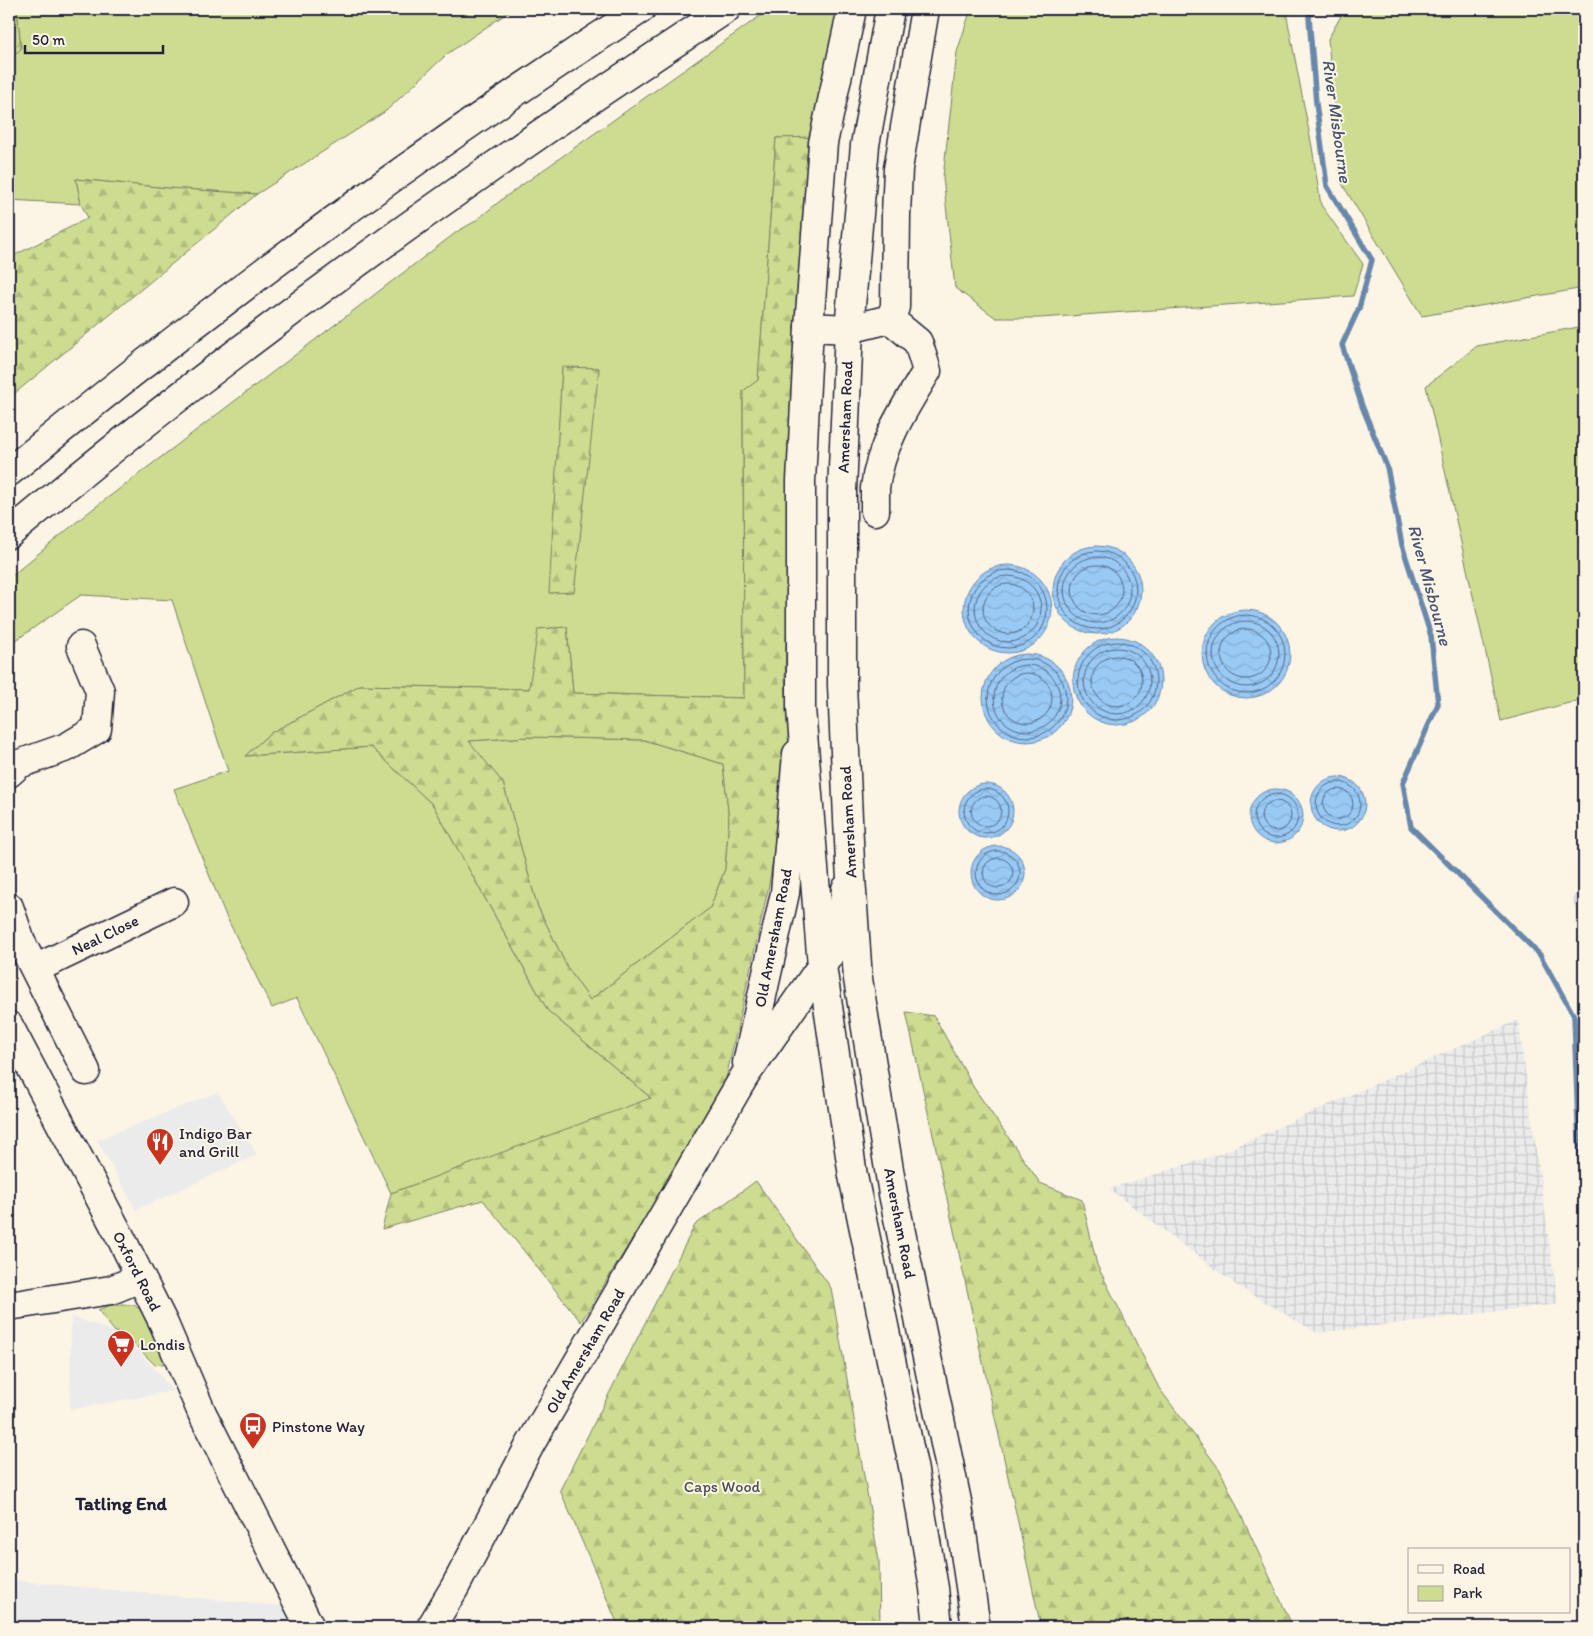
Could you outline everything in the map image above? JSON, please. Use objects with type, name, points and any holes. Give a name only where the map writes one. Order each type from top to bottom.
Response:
[{"type":"main road","points":[[9,472],[95,401],[308,238],[416,160],[641,9]]},
{"type":"main road","points":[[9,534],[228,359],[336,277],[550,126],[726,9]]},
{"type":"main road","points":[[852,9],[823,143],[809,327],[801,481],[801,708],[822,966],[853,1176],[914,1471],[934,1588],[938,1627]]},
{"type":"main road","name":"Amersham Road","points":[[890,9],[865,145],[849,329],[842,492],[842,685],[850,863],[858,979],[887,1155],[958,1506],[976,1627]]},
{"type":"main road","points":[[890,319],[895,307],[898,169],[925,9]]},
{"type":"main road","points":[[809,327],[849,329],[890,319]]},
{"type":"main road","points":[[875,511],[875,488],[880,462],[898,418],[927,371],[918,342],[890,319]]},
{"type":"main road","points":[[9,772],[18,764],[67,747],[97,729],[100,691],[81,646]]},
{"type":"main road","name":"Old Amersham Road","points":[[744,1077],[785,893],[801,708]]},
{"type":"main road","name":"Old Amersham Road","points":[[431,1627],[455,1587],[531,1442],[744,1077],[832,951],[841,923],[850,863]]},
{"type":"main road","name":"Neal Close","points":[[35,969],[174,902]]},
{"type":"main road","points":[[9,907],[15,945],[35,969],[86,1071]]},
{"type":"main road","name":"Oxford Road","points":[[9,1026],[122,1240],[164,1324],[202,1413],[310,1627]]},
{"type":"main road","points":[[9,1306],[89,1295],[111,1290],[140,1278]]},
{"type":"main road","points":[[164,1324],[217,1412],[331,1627]]},
{"type":"shaded area","points":[[1584,890],[1584,937],[1572,897]]},
{"type":"shaded area","points":[[1518,1020],[1558,1304],[1317,1333],[1236,1285],[1109,1189],[1219,1154]]},
{"type":"shaded area","points":[[218,1092],[257,1155],[136,1210],[97,1140]]},
{"type":"shaded area","points":[[71,1316],[126,1336],[173,1391],[70,1410]]},
{"type":"shaded area","points":[[9,1580],[282,1606],[293,1627],[9,1627]]},
{"type":"green space","points":[[9,9],[17,9],[21,49],[9,59]]},
{"type":"green space","points":[[17,9],[511,9],[447,54],[386,111],[257,194],[76,179],[81,204],[9,200],[9,59],[21,49]]},
{"type":"green space","points":[[770,9],[840,9],[820,137],[776,138],[758,381],[743,391],[744,698],[573,693],[567,627],[539,629],[529,689],[360,685],[269,734],[245,756],[371,747],[433,805],[548,1011],[652,1099],[391,1193],[297,998],[272,1008],[226,916],[174,789],[228,771],[172,600],[81,595],[9,645],[9,578],[85,515],[505,197]],"holes":[[[562,368],[598,368],[574,591],[550,593]]]},
{"type":"green space","points":[[971,9],[1292,9],[1287,17],[1321,205],[1363,264],[1353,296],[1040,318],[996,318],[955,288],[943,177],[957,52]]},
{"type":"green space","points":[[1345,9],[1584,9],[1584,288],[1422,316],[1341,182],[1328,39]]},
{"type":"green space","points":[[820,137],[796,354],[785,678],[790,747],[769,885],[723,1092],[581,1322],[483,1200],[382,1229],[391,1193],[651,1098],[548,1011],[433,805],[371,747],[245,756],[269,734],[360,685],[529,689],[538,629],[567,627],[573,693],[744,698],[743,391],[758,380],[776,138]],"holes":[[[528,737],[644,740],[723,764],[729,820],[725,869],[710,908],[590,1000],[567,967],[537,905],[503,783],[469,741]]]},
{"type":"green space","points":[[76,179],[257,194],[9,398],[9,258],[88,218],[81,204]]},
{"type":"green space","points":[[1584,326],[1584,699],[1501,721],[1426,386],[1477,346]]},
{"type":"green space","points":[[562,367],[599,368],[574,592],[549,593]]},
{"type":"green space","points":[[528,737],[644,740],[723,764],[729,820],[725,869],[710,908],[590,1000],[567,967],[537,905],[503,783],[468,741]]},
{"type":"green space","points":[[906,1012],[934,1016],[974,1088],[1040,1183],[1082,1200],[1097,1265],[1159,1388],[1220,1470],[1293,1627],[1041,1627]]},
{"type":"green space","name":"Caps Wood","points":[[756,1181],[831,1288],[879,1561],[880,1627],[619,1627],[560,1490],[695,1225]]},
{"type":"green space","points":[[111,1305],[134,1305],[141,1310],[168,1363],[155,1365],[126,1336],[115,1332],[98,1310]]},
{"type":"water","points":[[1097,546],[1114,549],[1128,559],[1138,573],[1141,590],[1138,607],[1128,621],[1114,631],[1097,634],[1080,631],[1066,621],[1056,607],[1053,590],[1056,573],[1066,559],[1080,549]]},
{"type":"water","points":[[1008,565],[1025,568],[1039,578],[1049,592],[1052,609],[1049,626],[1039,640],[1025,650],[1008,653],[991,650],[977,640],[967,626],[964,609],[967,592],[977,578],[991,568]]},
{"type":"water","points":[[1246,610],[1263,613],[1277,623],[1287,637],[1290,654],[1287,671],[1277,685],[1263,695],[1246,698],[1229,695],[1215,685],[1205,671],[1202,654],[1205,637],[1215,623],[1229,613]]},
{"type":"water","points":[[1117,637],[1134,640],[1148,650],[1158,664],[1161,681],[1158,698],[1148,712],[1134,722],[1117,725],[1100,722],[1086,712],[1076,698],[1073,681],[1076,664],[1086,650],[1100,640]]},
{"type":"water","points":[[1027,654],[1044,657],[1058,667],[1068,681],[1071,698],[1068,715],[1058,729],[1044,739],[1027,742],[1010,739],[996,729],[986,715],[983,698],[986,681],[996,667],[1010,657]]},
{"type":"water","points":[[1338,777],[1348,779],[1357,785],[1363,794],[1365,804],[1363,814],[1357,823],[1348,829],[1338,831],[1328,829],[1319,823],[1313,814],[1311,804],[1313,794],[1319,785],[1328,779]]},
{"type":"water","points":[[986,784],[996,786],[1005,792],[1011,801],[1013,811],[1011,821],[1005,830],[996,836],[986,838],[976,836],[967,830],[961,821],[959,811],[961,801],[967,792],[976,786]]},
{"type":"water","points":[[1276,789],[1286,791],[1295,797],[1301,806],[1303,816],[1301,826],[1295,835],[1286,841],[1276,843],[1266,841],[1257,835],[1251,826],[1249,816],[1251,806],[1257,797],[1266,791]]},
{"type":"water","points":[[998,846],[1008,848],[1017,854],[1023,863],[1025,873],[1023,883],[1017,892],[1008,898],[998,900],[988,898],[979,892],[973,883],[971,873],[973,863],[979,854],[988,848]]},
{"type":"waterway","name":"River Misbourne","points":[[1314,9],[1309,17],[1316,103],[1327,186],[1372,260],[1359,308],[1342,345],[1362,406],[1387,467],[1402,545],[1431,636],[1438,704],[1403,783],[1411,827],[1540,955],[1574,1016],[1584,1218]]},
{"type":"place","name":"Indigo Bar and Grill","points":[[160,1166]]},
{"type":"place","name":"Londis","points":[[121,1368]]},
{"type":"place","name":"Pinstone Way","points":[[253,1450]]},
{"type":"district","name":"Tatling End","points":[[121,1503]]}]
